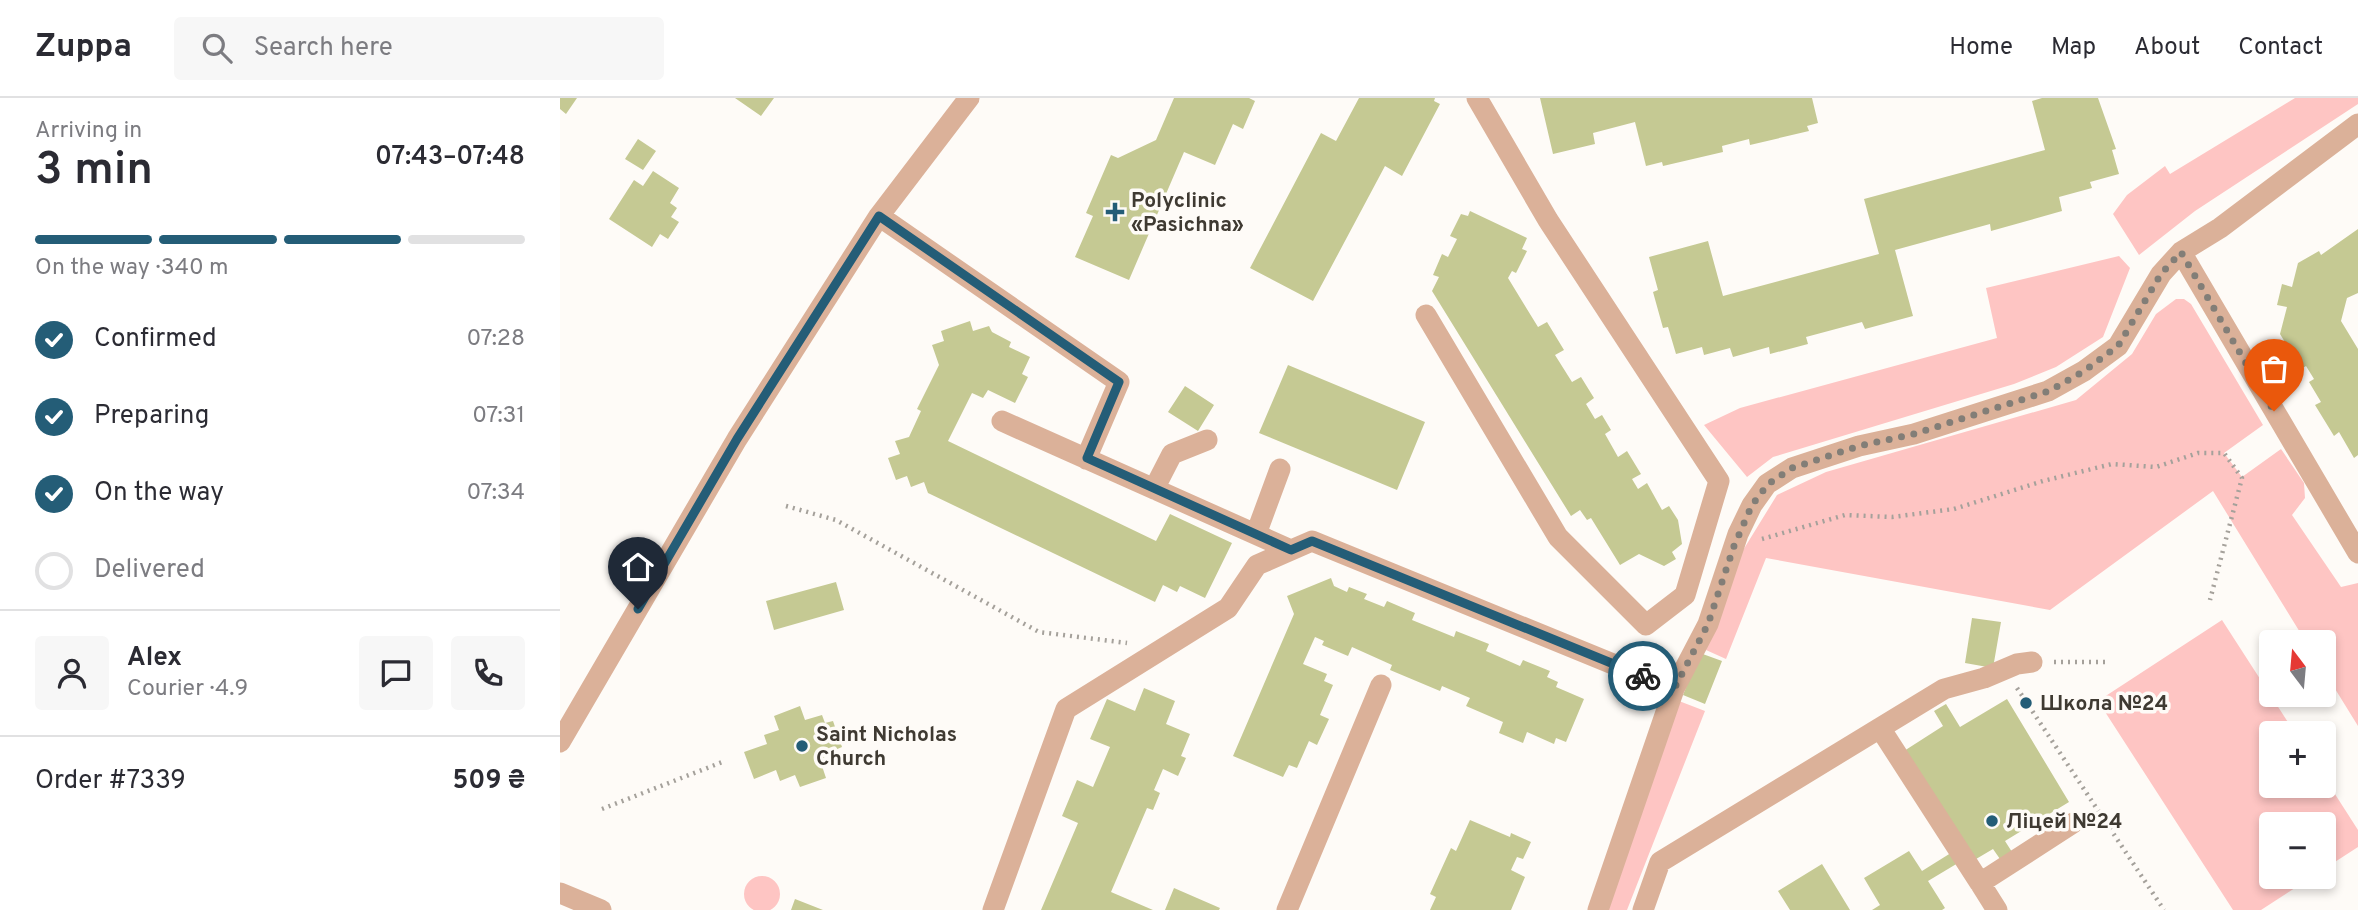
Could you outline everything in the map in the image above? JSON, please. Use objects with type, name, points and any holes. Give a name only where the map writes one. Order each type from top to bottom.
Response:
[{"type":"street","points":[[560,742],[737,439],[879,216],[969,98]]},
{"type":"street","points":[[1426,315],[1558,537],[1646,625],[1685,595],[1718,481],[1548,220],[1477,98]]},
{"type":"street","points":[[1598,910],[1674,689],[1708,624],[1734,546],[1752,505],[1768,484],[1792,468],[1859,446],[1914,434],[2049,391],[2084,371],[2118,346],[2161,274],[2181,252],[2220,228],[2358,124]]},
{"type":"street","points":[[879,216],[1119,382],[1087,458]]},
{"type":"street","points":[[2181,252],[2358,553]]},
{"type":"street","points":[[1002,421],[1291,550]]},
{"type":"street","points":[[1154,489],[1172,454],[1207,440]]},
{"type":"street","points":[[1256,534],[1280,469]]},
{"type":"street","points":[[993,910],[1066,709],[1228,608],[1257,565],[1312,541],[1674,689]]},
{"type":"street","points":[[1643,910],[1661,862],[1944,689],[2032,662]]},
{"type":"street","points":[[1287,910],[1381,685]]},
{"type":"street","points":[[1880,728],[1997,910]]},
{"type":"street","points":[[1980,883],[2073,823]]},
{"type":"street","points":[[560,893],[601,910]]},
{"type":"path","points":[[1734,546],[1844,514],[1892,517],[1954,509],[2043,481],[2112,464],[2156,467],[2198,453],[2224,453],[2242,478],[2210,600]]},
{"type":"path","points":[[786,506],[836,520],[1039,632],[1122,641],[1153,654]]},
{"type":"path","points":[[2032,662],[2105,662]]},
{"type":"path","points":[[2004,669],[2164,910]]},
{"type":"path","points":[[602,809],[725,761]]},
{"type":"shaded area","points":[[2295,98],[2358,98],[2358,104],[2195,211],[2139,255],[2113,214],[2127,195],[2165,166],[2170,174]]},
{"type":"shaded area","points":[[2119,256],[2130,268],[2103,337],[2056,367],[2014,384],[1773,457],[1747,477],[1704,425],[1740,408],[1997,338],[1986,288]]},
{"type":"shaded area","points":[[2176,299],[2184,299],[2191,304],[2263,425],[2224,453],[2242,477],[2281,449],[2304,483],[2305,498],[2292,515],[2341,587],[2358,583],[2358,726],[2336,690],[2336,630],[2299,630],[2213,491],[2050,610],[1766,558],[1726,659],[1706,650],[1737,560],[1777,495],[1826,472],[2076,400],[2132,354],[2156,314]]},
{"type":"shaded area","points":[[2222,620],[2259,677],[2259,707],[2278,707],[2287,721],[2259,721],[2259,798],[2336,798],[2336,796],[2358,830],[2358,847],[2336,861],[2336,812],[2259,812],[2259,889],[2293,889],[2261,910],[2233,910],[2098,701]]},
{"type":"shaded area","points":[[1679,701],[1705,711],[1627,910],[1605,910]]},
{"type":"shaded area","points":[[755,878],[769,878],[778,887],[778,901],[769,910],[755,910],[746,901],[746,887]]},
{"type":"building","points":[[560,98],[577,98],[566,114],[560,109]]},
{"type":"building","points":[[735,98],[774,98],[761,116]]},
{"type":"building","points":[[1174,98],[1249,98],[1255,101],[1243,129],[1233,124],[1215,165],[1184,152],[1129,280],[1075,257],[1093,216],[1086,213],[1111,155],[1118,158],[1156,140]]},
{"type":"building","points":[[1359,98],[1435,98],[1434,101],[1440,104],[1402,176],[1385,166],[1313,301],[1250,268],[1321,133],[1336,141]]},
{"type":"building","points":[[1540,98],[1812,98],[1818,123],[1807,126],[1809,131],[1750,145],[1749,139],[1722,146],[1723,152],[1663,166],[1662,162],[1646,166],[1635,122],[1593,133],[1595,144],[1553,154]]},
{"type":"building","points":[[2042,98],[2098,98],[2116,149],[2112,150],[2119,174],[2090,182],[2092,188],[2059,197],[2062,211],[1991,231],[1990,224],[1895,250],[1913,316],[1865,329],[1862,322],[1806,337],[1808,344],[1770,354],[1769,347],[1733,357],[1730,348],[1704,355],[1702,347],[1676,354],[1668,327],[1663,328],[1653,292],[1658,290],[1649,257],[1708,241],[1723,296],[1879,254],[1864,199],[2045,150],[2032,101]]},
{"type":"building","points":[[638,139],[656,151],[643,170],[625,159]]},
{"type":"building","points":[[653,171],[679,188],[670,203],[677,208],[671,217],[679,222],[668,239],[660,234],[652,247],[609,219],[634,180],[643,186]]},
{"type":"building","points":[[1470,211],[1527,238],[1522,249],[1527,251],[1516,273],[1512,271],[1508,278],[1538,327],[1547,322],[1564,350],[1555,355],[1572,382],[1581,377],[1594,398],[1586,404],[1595,419],[1602,415],[1611,430],[1605,434],[1618,457],[1627,451],[1641,474],[1632,479],[1638,489],[1647,483],[1662,510],[1669,506],[1678,520],[1682,544],[1672,552],[1676,559],[1664,566],[1639,554],[1620,565],[1591,518],[1587,520],[1580,510],[1571,516],[1432,291],[1439,277],[1433,275],[1442,254],[1448,257],[1457,239],[1450,236],[1461,214],[1468,216]]},
{"type":"building","points":[[2358,229],[2358,293],[2347,298],[2341,321],[2358,349],[2358,455],[2354,458],[2339,432],[2334,436],[2315,405],[2321,402],[2309,382],[2314,379],[2306,366],[2301,369],[2280,334],[2287,307],[2277,305],[2282,284],[2292,287],[2298,263],[2319,251],[2321,255]]},
{"type":"building","points":[[970,321],[973,331],[989,326],[992,332],[1011,342],[1009,347],[1030,357],[1022,374],[1028,377],[1015,403],[988,390],[983,398],[972,393],[948,441],[1156,541],[1170,514],[1232,543],[1205,598],[1180,586],[1177,592],[1163,585],[1155,602],[928,493],[924,482],[911,487],[907,476],[896,480],[888,458],[900,454],[895,441],[909,437],[921,411],[917,409],[939,365],[932,345],[944,341],[941,331]]},
{"type":"building","points":[[1288,365],[1425,422],[1397,490],[1259,433]]},
{"type":"building","points":[[1185,386],[1214,405],[1198,431],[1168,412]]},
{"type":"building","points":[[1331,578],[1334,586],[1347,592],[1349,587],[1367,594],[1364,599],[1384,607],[1387,601],[1415,613],[1412,620],[1454,637],[1456,631],[1489,644],[1486,651],[1520,666],[1523,660],[1550,671],[1547,677],[1558,682],[1556,687],[1584,699],[1566,742],[1556,738],[1554,744],[1527,732],[1523,743],[1499,733],[1503,722],[1466,706],[1470,698],[1442,686],[1440,691],[1390,670],[1392,665],[1352,647],[1348,656],[1322,645],[1324,641],[1315,637],[1303,664],[1327,674],[1324,681],[1333,685],[1320,715],[1329,719],[1317,745],[1309,741],[1297,768],[1289,765],[1283,777],[1233,756],[1294,614],[1287,596]]},
{"type":"building","points":[[836,582],[844,610],[774,630],[766,601]]},
{"type":"building","points":[[1972,618],[2001,622],[1993,668],[1965,663]]},
{"type":"building","points":[[1700,653],[1722,661],[1705,704],[1683,695]]},
{"type":"building","points":[[1144,688],[1175,701],[1166,724],[1190,734],[1181,756],[1186,758],[1178,776],[1163,769],[1154,790],[1160,793],[1153,810],[1147,808],[1111,892],[1153,910],[1041,910],[1078,823],[1062,816],[1077,780],[1093,787],[1110,747],[1090,739],[1107,699],[1135,711]]},
{"type":"building","name":"Ліцей №24","points":[[2007,699],[2069,802],[2005,841],[2012,852],[2000,859],[1993,849],[1971,862],[1968,857],[1928,881],[1945,908],[1942,910],[1872,910],[1880,905],[1864,878],[1909,851],[1922,871],[1962,846],[1904,751],[1943,726],[1934,711],[1946,704],[1960,727]]},
{"type":"building","name":"Saint Nicholas Church","points":[[800,706],[805,720],[822,715],[825,723],[833,721],[842,747],[835,750],[839,760],[822,766],[826,778],[800,787],[795,775],[780,781],[776,770],[754,779],[744,752],[767,744],[764,735],[779,730],[774,716]]},
{"type":"building","points":[[1470,820],[1510,837],[1511,833],[1531,842],[1523,859],[1517,857],[1511,870],[1525,877],[1511,910],[1430,910],[1436,897],[1430,894],[1451,848],[1456,851]]},
{"type":"building","points":[[1822,864],[1850,910],[1790,910],[1778,891]]},
{"type":"building","points":[[1174,888],[1220,908],[1165,910]]},
{"type":"building","points":[[795,899],[823,910],[791,910]]},
{"type":"way so far","points":[[1643,676],[1674,689],[1708,624],[1738,534],[1752,505],[1768,484],[1792,468],[1859,446],[1914,434],[2049,391],[2084,371],[2118,346],[2161,274],[2181,252],[2274,411]]},
{"type":"place","name":"Polyclinic «Pasichna»","points":[[1115,212]]},
{"type":"place","name":"Школа №24","points":[[2026,703]]},
{"type":"place","name":"Saint Nicholas Church","points":[[802,746]]},
{"type":"place","name":"Ліцей №24","points":[[1992,821]]},
{"type":"route","points":[[638,609],[737,439],[879,216],[1119,382],[1087,458],[1291,550],[1312,541],[1643,676]]}]
